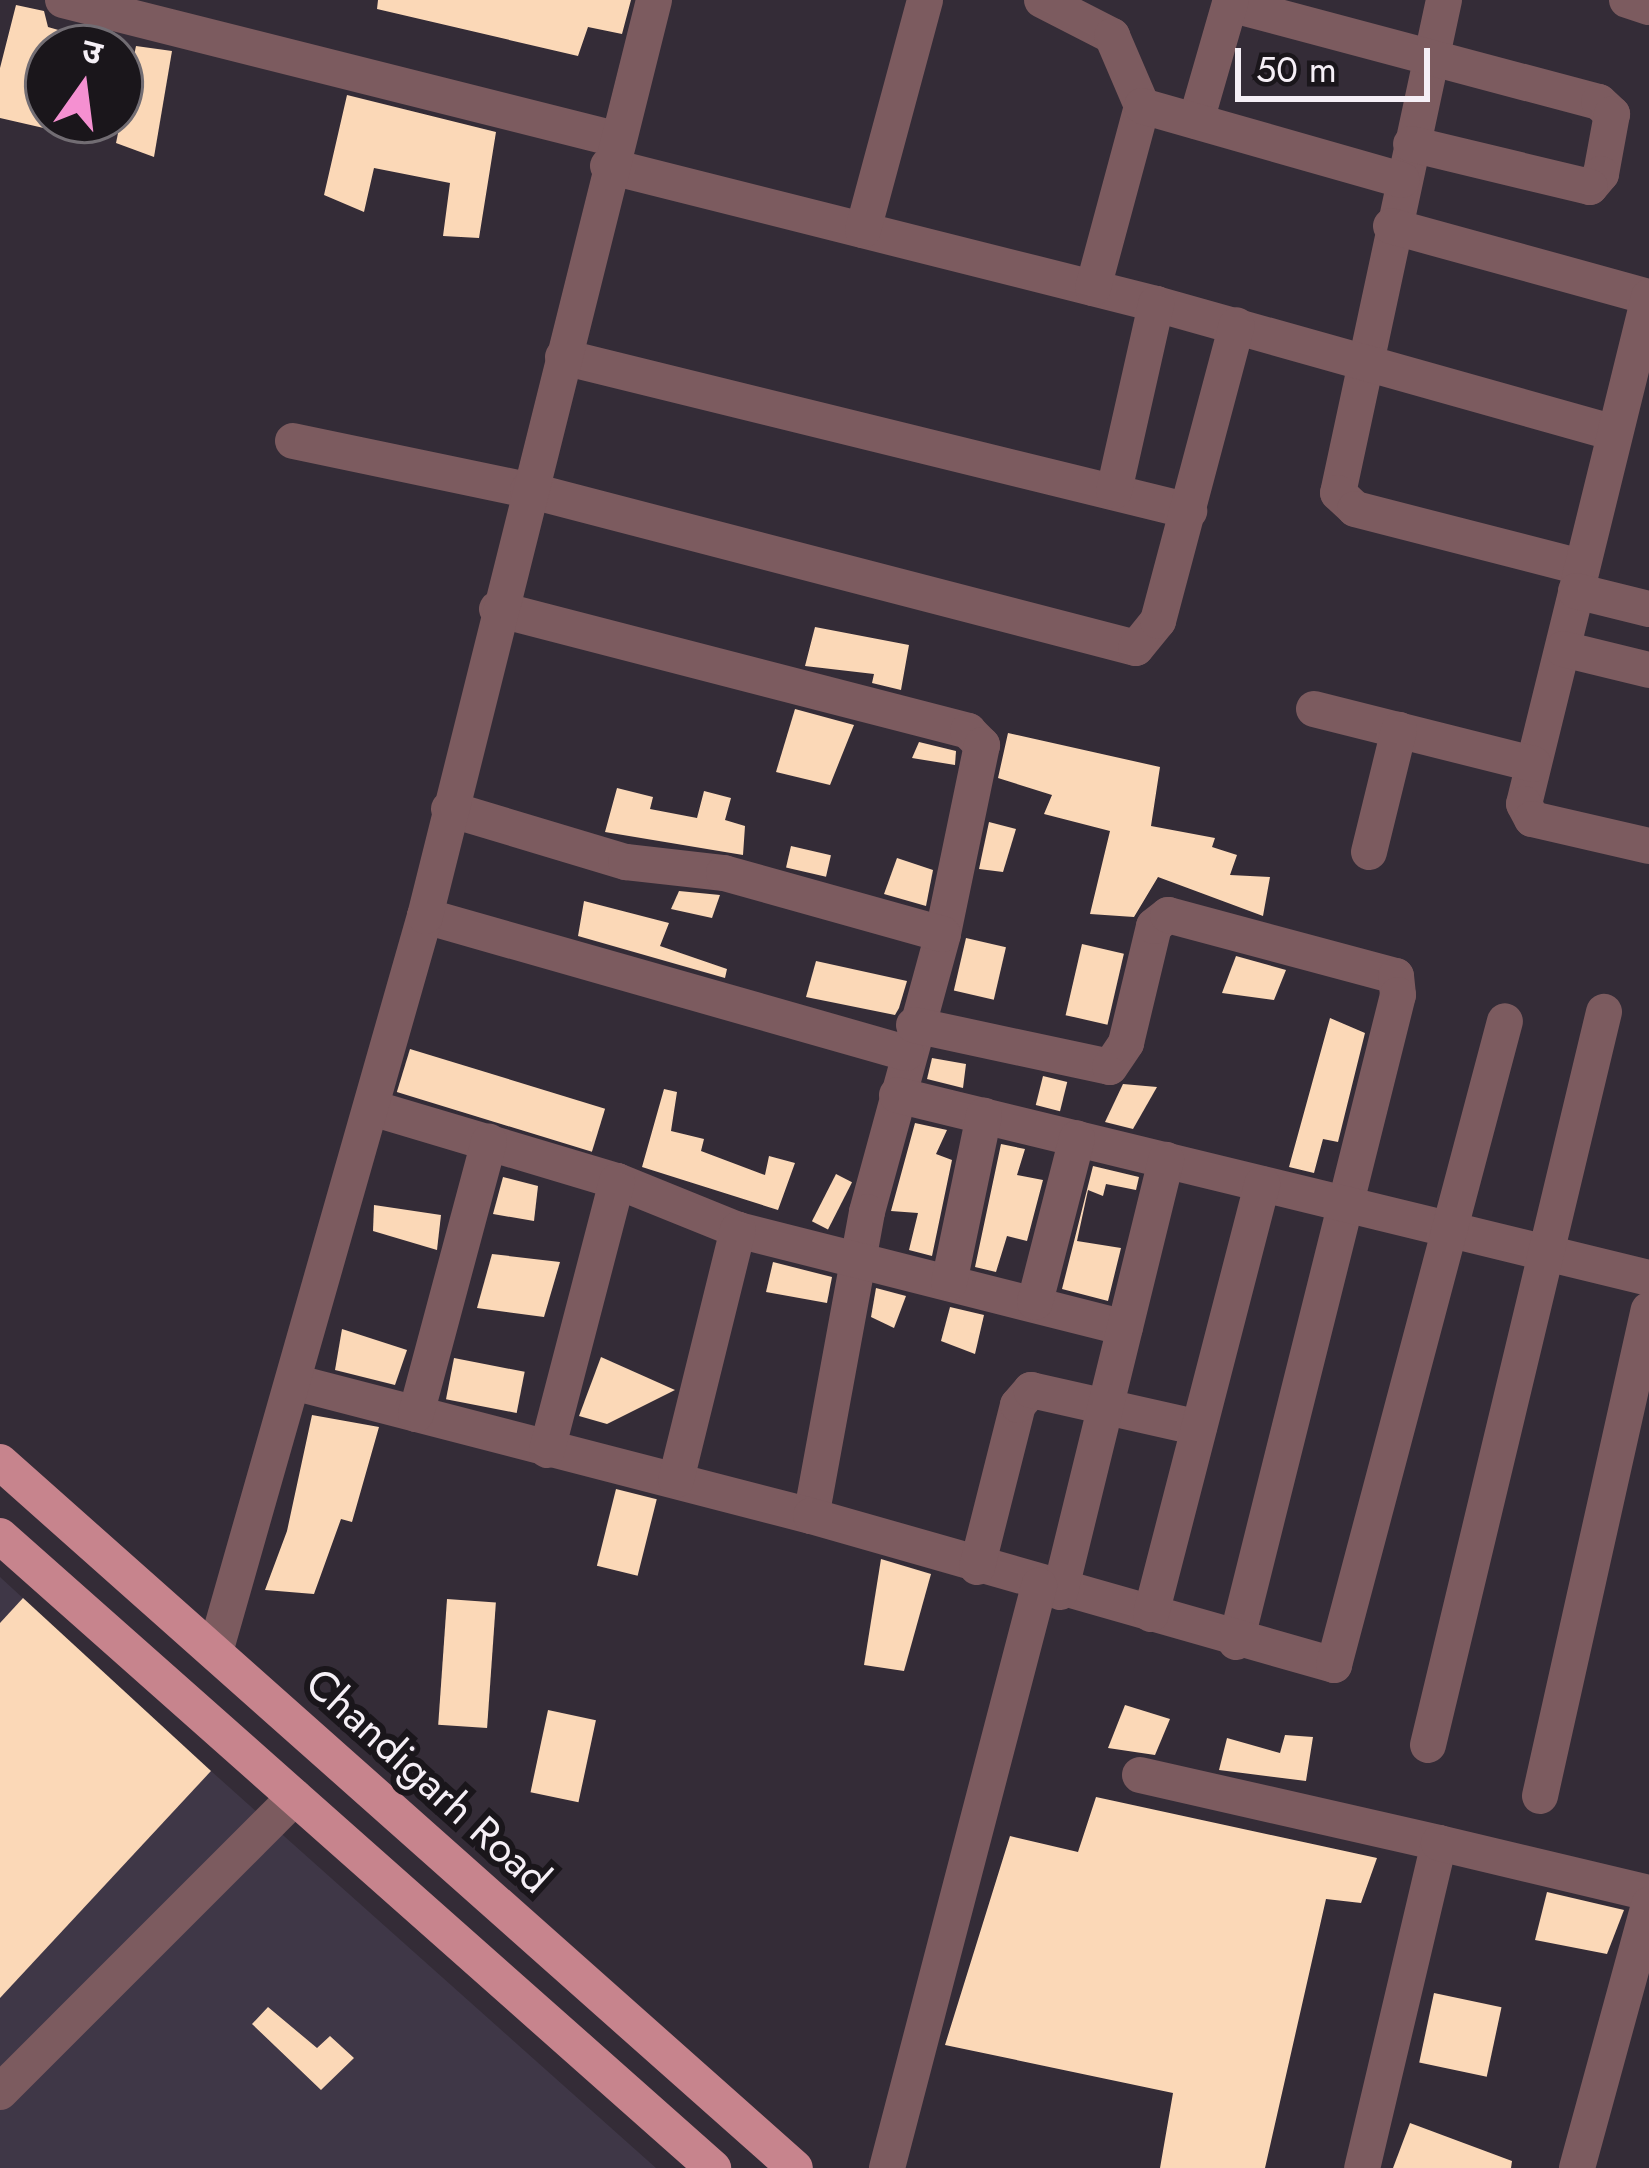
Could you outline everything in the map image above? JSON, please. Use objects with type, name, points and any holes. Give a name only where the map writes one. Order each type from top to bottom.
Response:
[{"type":"main road","name":"Chandigarh Road","points":[[0,1462],[796,2168]]},
{"type":"main road","points":[[0,1536],[713,2168]]},
{"type":"street","points":[[63,0],[160,13],[863,230],[1362,361],[1628,417]]},
{"type":"street","points":[[215,1652],[297,1383],[425,916],[497,609],[654,0]]},
{"type":"street","points":[[863,230],[925,0]]},
{"type":"street","points":[[1042,0],[1112,36],[1142,106],[1094,287]]},
{"type":"street","points":[[1444,0],[1338,479],[1342,504],[1579,579],[1649,609]]},
{"type":"street","points":[[1627,0],[1649,7]]},
{"type":"street","points":[[1142,106],[1196,121],[1407,162],[1578,187],[1598,181],[1612,114],[1599,102],[1230,2],[1196,121]]},
{"type":"street","points":[[1391,226],[1649,297],[1628,417],[1579,579],[1524,804],[1532,819],[1649,846]]},
{"type":"street","points":[[1114,491],[1156,304]]},
{"type":"street","points":[[293,441],[528,490],[1126,647],[1154,636],[1237,326]]},
{"type":"street","points":[[563,357],[1189,511]]},
{"type":"street","points":[[497,609],[979,736],[982,757],[943,934],[897,1095],[811,1516]]},
{"type":"street","points":[[1563,649],[1649,670]]},
{"type":"street","points":[[1314,709],[1533,764]]},
{"type":"street","points":[[1369,852],[1399,730]]},
{"type":"street","points":[[449,809],[626,862],[724,873],[943,934]]},
{"type":"street","points":[[425,916],[910,1039],[1110,1066],[1126,1043],[1154,926],[1168,915],[1396,976],[1398,995],[1236,1642]]},
{"type":"street","points":[[1428,1745],[1541,1255],[1604,1012]]},
{"type":"street","points":[[297,1383],[811,1516],[1049,1589],[1326,1665],[1340,1659],[1445,1232],[1504,1021]]},
{"type":"street","points":[[897,1095],[1649,1278]]},
{"type":"street","points":[[372,1108],[616,1181],[738,1230],[1125,1328]]},
{"type":"street","points":[[949,1283],[984,1116]]},
{"type":"street","points":[[1034,1302],[1077,1138]]},
{"type":"street","points":[[416,1414],[489,1142]]},
{"type":"street","points":[[887,2168],[1049,1589],[1107,1404],[1166,1160]]},
{"type":"street","points":[[547,1450],[616,1181]]},
{"type":"street","points":[[1151,1614],[1262,1184]]},
{"type":"street","points":[[676,1480],[738,1230]]},
{"type":"street","points":[[1540,1796],[1649,1310]]},
{"type":"street","points":[[977,1567],[1018,1405],[1030,1390],[1048,1389],[1199,1428]]},
{"type":"street","points":[[1139,1775],[1649,1893]]},
{"type":"street","points":[[0,2092],[295,1797]]},
{"type":"street","points":[[1362,2168],[1439,1843]]},
{"type":"street","points":[[1577,2168],[1649,1905]]},
{"type":"shaded area","points":[[0,1577],[211,1771],[656,2168],[0,2168]]},
{"type":"building","points":[[378,0],[631,0],[622,34],[588,27],[578,56],[377,9]]},
{"type":"building","points":[[16,5],[44,11],[47,24],[24,24],[24,124],[0,118],[0,68]]},
{"type":"building","points":[[144,47],[172,51],[154,157],[119,144],[144,144]]},
{"type":"building","points":[[347,95],[496,132],[479,238],[443,236],[450,183],[374,168],[364,212],[324,195]]},
{"type":"building","points":[[815,627],[909,645],[901,690],[872,683],[874,674],[805,666]]},
{"type":"building","points":[[795,709],[854,725],[830,785],[776,772]]},
{"type":"building","points":[[1008,733],[1160,767],[1151,826],[1215,838],[1212,847],[1237,855],[1230,875],[1270,877],[1263,916],[1158,877],[1134,917],[1090,914],[1110,831],[1044,814],[1052,795],[998,778]]},
{"type":"building","points":[[919,742],[956,751],[955,765],[912,758]]},
{"type":"building","points":[[617,788],[653,797],[650,809],[697,818],[704,791],[731,798],[725,820],[745,826],[743,855],[605,832]]},
{"type":"building","points":[[989,822],[1016,829],[1003,872],[979,869]]},
{"type":"building","points":[[791,846],[831,855],[826,877],[786,867]]},
{"type":"building","points":[[897,858],[933,870],[926,906],[884,894]]},
{"type":"building","points":[[679,891],[720,895],[712,918],[671,909]]},
{"type":"building","points":[[584,901],[669,923],[660,946],[727,969],[725,978],[578,936]]},
{"type":"building","points":[[966,938],[1006,947],[994,1000],[954,991]]},
{"type":"building","points":[[1082,944],[1124,954],[1107,1025],[1066,1015]]},
{"type":"building","points":[[1236,956],[1286,970],[1274,1000],[1222,993]]},
{"type":"building","points":[[816,961],[907,981],[895,1015],[806,997]]},
{"type":"building","points":[[1330,1018],[1365,1033],[1338,1142],[1323,1139],[1314,1173],[1289,1167]]},
{"type":"building","points":[[410,1049],[605,1109],[592,1152],[397,1092]]},
{"type":"building","points":[[932,1058],[966,1064],[963,1088],[927,1079]]},
{"type":"building","points":[[1043,1076],[1067,1082],[1060,1111],[1036,1105]]},
{"type":"building","points":[[1123,1084],[1157,1087],[1133,1129],[1105,1122]]},
{"type":"building","points":[[664,1089],[677,1092],[671,1131],[704,1139],[701,1151],[765,1175],[769,1156],[795,1163],[778,1210],[642,1167]]},
{"type":"building","points":[[915,1123],[947,1130],[936,1154],[952,1160],[932,1256],[909,1250],[918,1213],[891,1211]]},
{"type":"building","points":[[1001,1144],[1025,1149],[1017,1175],[1043,1180],[1027,1241],[1007,1236],[996,1272],[975,1267]]},
{"type":"building","points":[[1093,1166],[1139,1177],[1136,1190],[1106,1184],[1103,1196],[1088,1190],[1077,1241],[1121,1248],[1108,1301],[1062,1289]]},
{"type":"building","points":[[836,1174],[852,1182],[828,1229],[812,1221]]},
{"type":"building","points":[[503,1177],[538,1186],[534,1221],[493,1214]]},
{"type":"building","points":[[374,1205],[441,1215],[437,1250],[373,1231]]},
{"type":"building","points":[[492,1254],[560,1262],[544,1317],[477,1308]]},
{"type":"building","points":[[773,1262],[832,1277],[827,1303],[766,1292]]},
{"type":"building","points":[[876,1288],[906,1296],[894,1328],[871,1317]]},
{"type":"building","points":[[950,1307],[984,1315],[975,1354],[941,1341]]},
{"type":"building","points":[[342,1329],[407,1350],[395,1385],[335,1370]]},
{"type":"building","points":[[601,1357],[675,1390],[607,1424],[579,1416]]},
{"type":"building","points":[[454,1358],[525,1372],[517,1413],[446,1399]]},
{"type":"building","points":[[312,1415],[379,1427],[352,1522],[341,1519],[314,1594],[265,1590],[287,1531]]},
{"type":"building","points":[[616,1489],[657,1499],[638,1576],[597,1566]]},
{"type":"building","points":[[881,1559],[931,1574],[904,1671],[864,1665]]},
{"type":"building","points":[[23,1598],[211,1771],[0,1998],[0,1623]]},
{"type":"building","points":[[447,1599],[496,1602],[487,1728],[438,1725]]},
{"type":"building","points":[[1125,1705],[1170,1719],[1155,1755],[1108,1748]]},
{"type":"building","points":[[548,1710],[596,1720],[578,1802],[531,1792]]},
{"type":"building","points":[[1285,1735],[1313,1737],[1306,1781],[1219,1770],[1227,1738],[1280,1753]]},
{"type":"building","points":[[1096,1797],[1377,1858],[1361,1903],[1326,1899],[1265,2168],[1160,2168],[1173,2093],[945,2045],[1010,1836],[1078,1852]]},
{"type":"building","points":[[1547,1892],[1624,1910],[1607,1954],[1535,1940]]},
{"type":"building","points":[[1434,1993],[1501,2007],[1487,2077],[1419,2062]]},
{"type":"building","points":[[268,2007],[317,2048],[330,2036],[354,2058],[321,2090],[252,2024]]},
{"type":"building","points":[[1410,2123],[1512,2161],[1511,2168],[1393,2168]]}]
